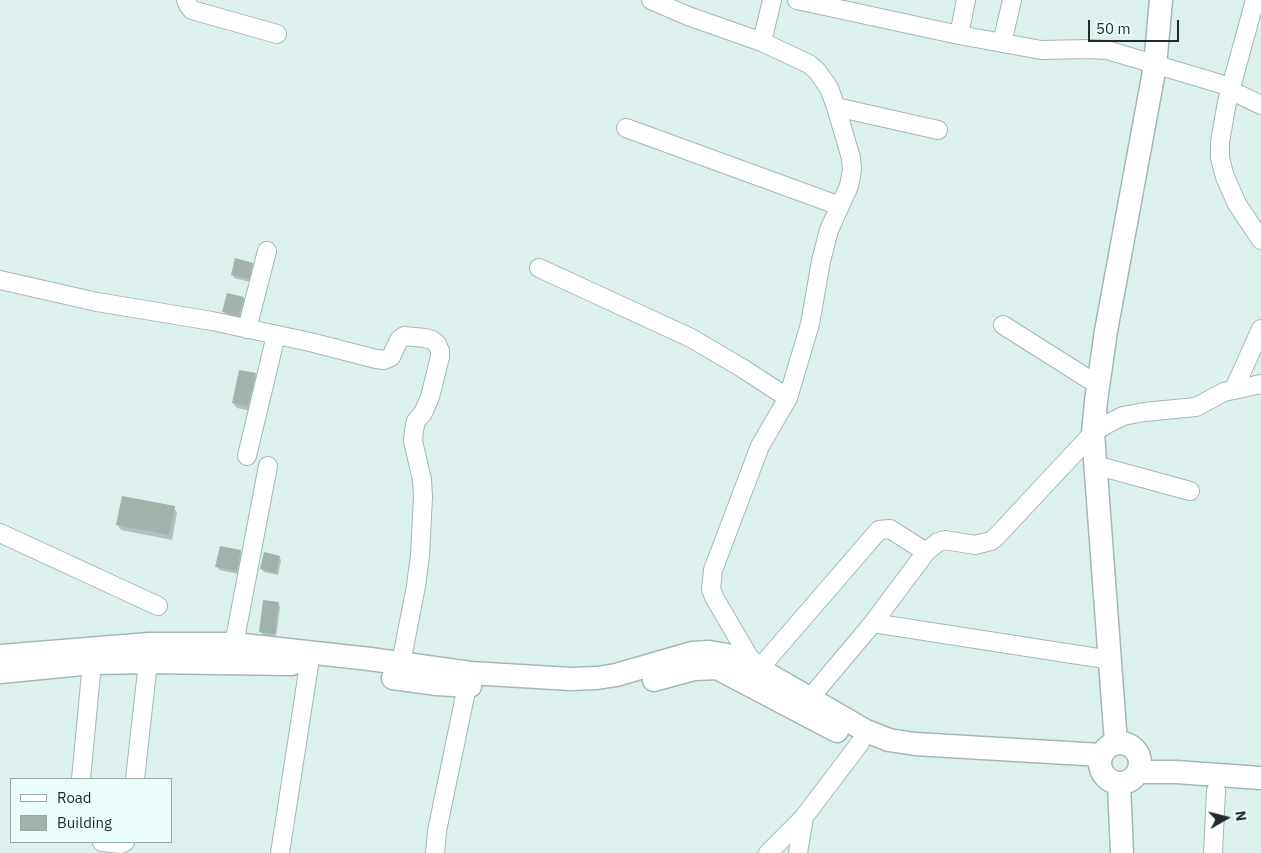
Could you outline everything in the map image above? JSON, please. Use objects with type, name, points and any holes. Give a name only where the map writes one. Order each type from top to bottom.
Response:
[{"type":"main road","points":[[1161,0],[1155,66],[1106,331],[1093,433],[1111,660],[1105,778],[1112,782],[1132,771],[1261,765]]},
{"type":"main road","points":[[0,656],[149,644],[234,644],[401,663],[470,673],[571,679],[616,676],[692,653],[709,652],[726,655],[752,665],[866,731],[890,740],[915,744],[1106,755]]},
{"type":"main road","points":[[0,672],[92,664],[148,662],[278,663],[309,665],[437,684],[571,690],[639,684],[694,669],[717,668],[874,750],[929,759],[1106,755],[1130,745],[1136,750],[1122,853]]},
{"type":"main road","points":[[1132,771],[1261,778]]},
{"type":"street","points":[[186,0],[192,10],[277,34]]},
{"type":"street","points":[[651,0],[688,16],[762,42],[810,64],[829,88],[851,158],[852,170],[849,186],[830,230],[821,261],[810,324],[788,398],[760,446],[711,580],[711,589],[714,597],[749,656],[754,662],[761,664],[765,662],[879,530],[890,529],[926,552]]},
{"type":"street","points":[[762,42],[772,0]]},
{"type":"street","points":[[959,35],[966,0]]},
{"type":"street","points":[[1002,43],[1012,0]]},
{"type":"street","points":[[1255,0],[1255,20],[1231,89],[1220,142],[1220,158],[1225,177],[1237,204],[1261,240]]},
{"type":"street","points":[[806,1],[865,8],[959,35],[1041,50],[1107,50],[1231,89],[1261,105]]},
{"type":"street","points":[[836,107],[938,130]]},
{"type":"street","points":[[626,128],[840,206]]},
{"type":"street","points":[[247,329],[267,251]]},
{"type":"street","points":[[539,268],[691,338],[788,398]]},
{"type":"street","points":[[0,280],[97,302],[276,335],[384,360],[391,357],[399,340],[404,336],[432,340],[439,347],[440,357],[430,397],[423,413],[416,421],[414,430],[413,441],[422,480],[423,497],[420,555],[401,663]]},
{"type":"street","points":[[1003,325],[1098,385]]},
{"type":"street","points":[[1234,389],[1261,329]]},
{"type":"street","points":[[247,456],[276,335]]},
{"type":"street","points":[[810,698],[873,623],[926,552],[938,542],[945,540],[975,545],[991,541],[1093,433],[1123,416],[1196,407],[1224,392],[1261,384]]},
{"type":"street","points":[[1095,464],[1190,490]]},
{"type":"street","points":[[234,644],[268,466]]},
{"type":"street","points":[[0,533],[158,606]]},
{"type":"street","points":[[873,623],[1111,660]]},
{"type":"street","points":[[135,778],[148,662]]},
{"type":"street","points":[[81,778],[92,664]]},
{"type":"street","points":[[280,853],[309,665]]},
{"type":"street","points":[[435,853],[437,831],[467,686]]},
{"type":"street","points":[[768,853],[804,817],[860,743]]},
{"type":"street","points":[[1213,853],[1216,791]]},
{"type":"street","points":[[798,853],[804,817]]},
{"type":"building","points":[[235,258],[253,263],[249,279],[231,275]]},
{"type":"building","points":[[227,293],[244,297],[239,316],[222,312]]},
{"type":"building","points":[[239,370],[256,373],[248,406],[232,403]]},
{"type":"building","points":[[122,496],[175,506],[169,535],[116,525]]},
{"type":"building","points":[[220,546],[241,550],[237,571],[215,567]]},
{"type":"building","points":[[264,552],[280,556],[276,573],[260,569]]},
{"type":"building","points":[[263,600],[279,602],[275,634],[259,632]]}]
